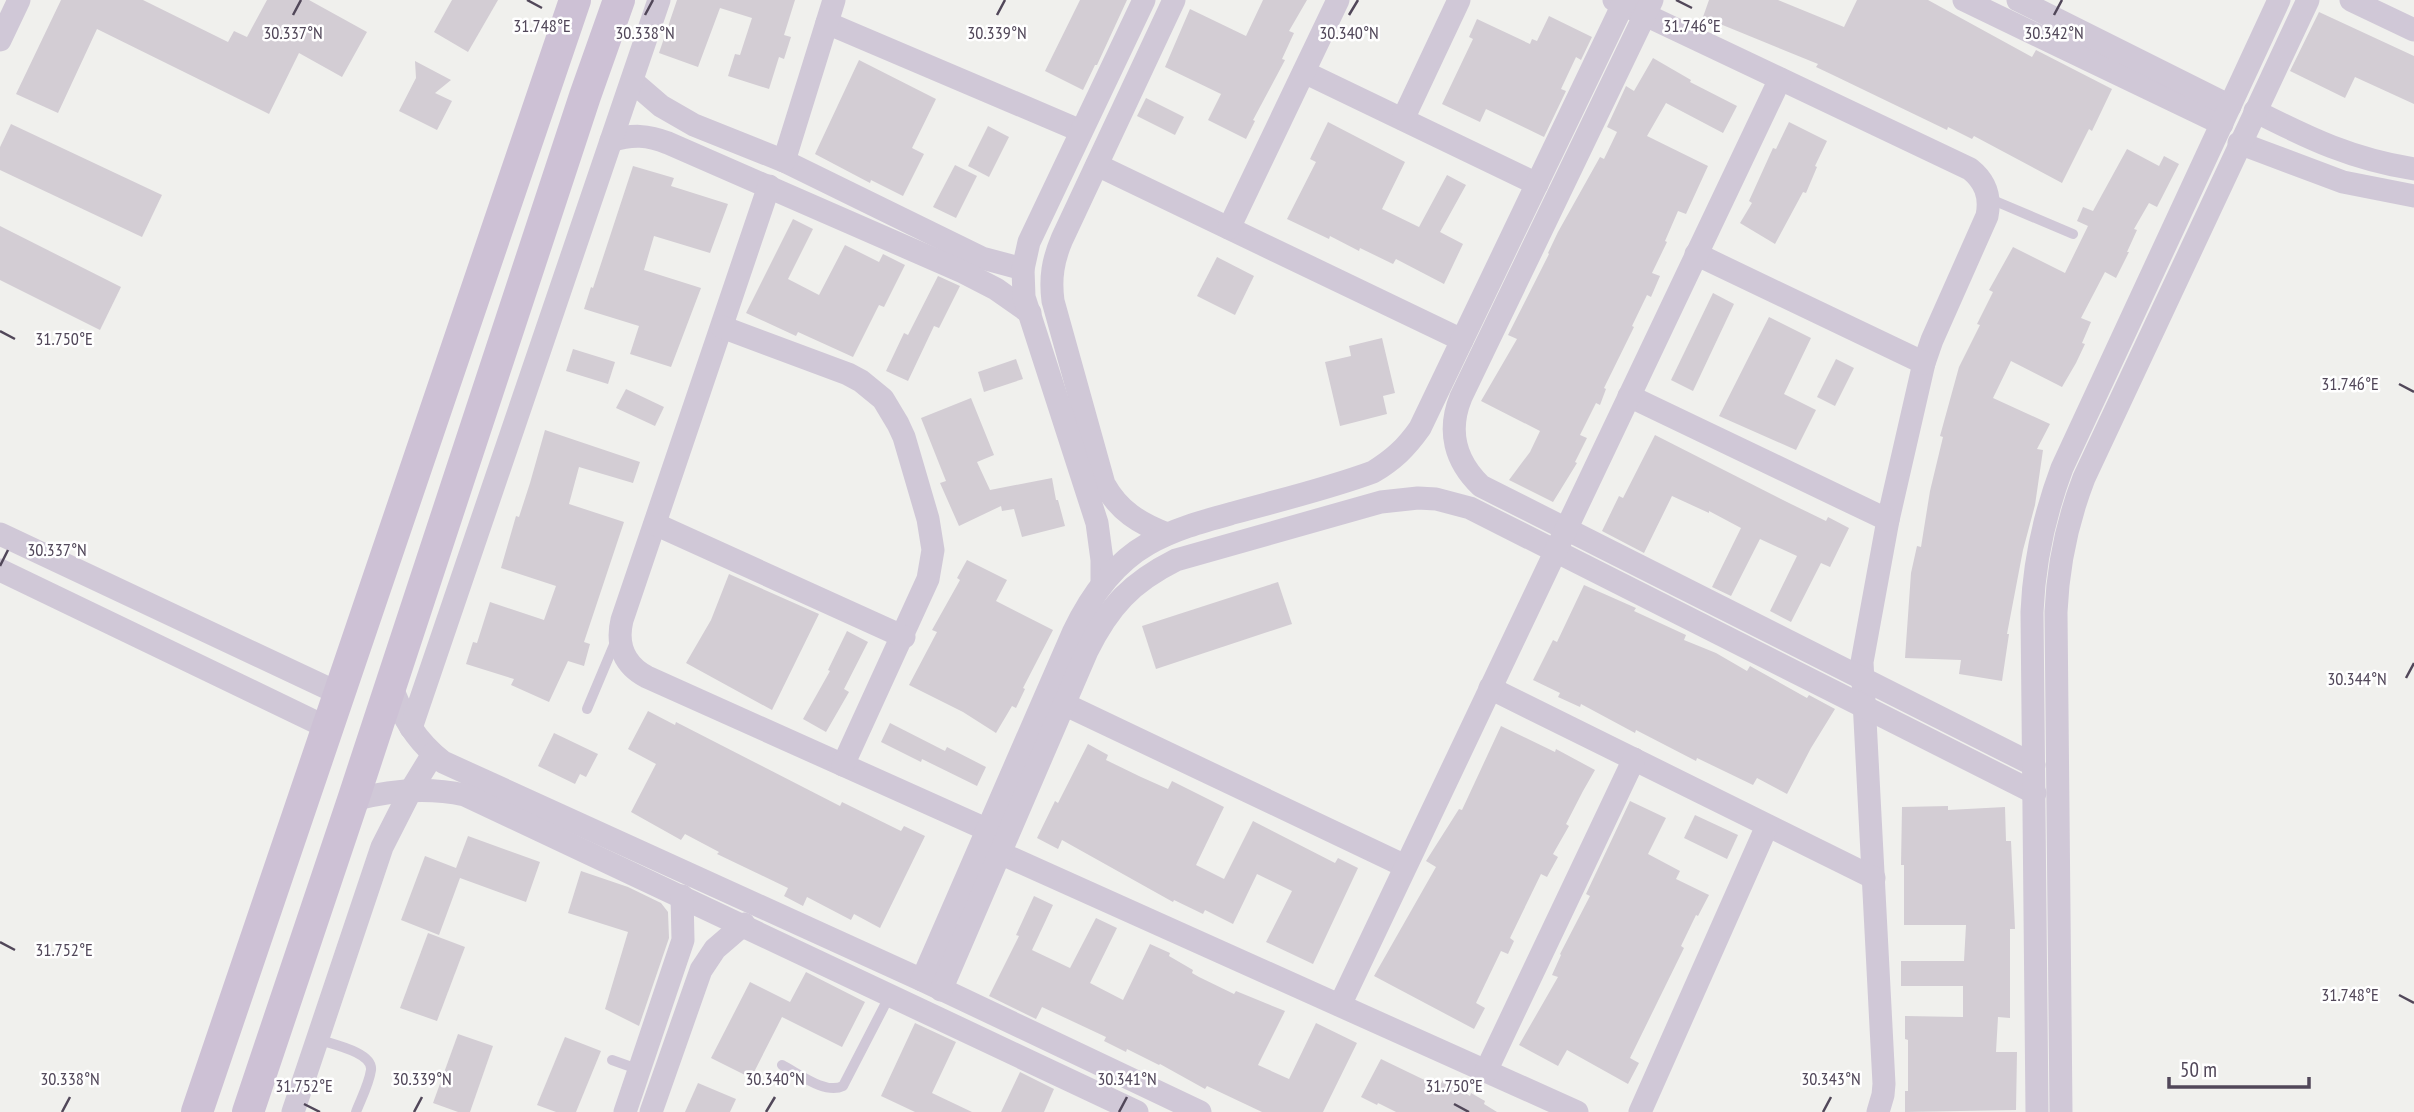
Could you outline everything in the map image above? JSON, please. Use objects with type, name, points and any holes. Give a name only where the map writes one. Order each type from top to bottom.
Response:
[{"type":"street","points":[[0,40],[19,0]]},
{"type":"street","points":[[197,1112],[575,0]]},
{"type":"street","points":[[248,1112],[619,0]]},
{"type":"street","points":[[411,728],[659,0]]},
{"type":"street","points":[[784,161],[834,0]]},
{"type":"street","points":[[1101,584],[1102,560],[1097,523],[1024,296],[1023,269],[1029,242],[1144,0]]},
{"type":"street","points":[[1167,534],[1133,519],[1116,503],[1104,484],[1053,301],[1051,285],[1056,253],[1174,0]]},
{"type":"street","points":[[1229,228],[1338,0]]},
{"type":"street","points":[[1403,119],[1459,0]]},
{"type":"street","points":[[1964,0],[2226,115]]},
{"type":"street","points":[[2018,0],[2226,115]]},
{"type":"street","points":[[2037,1112],[2034,584],[2037,555],[2062,468],[2279,0]]},
{"type":"street","points":[[2061,1112],[2056,612],[2061,558],[2071,513],[2084,478],[2308,0]]},
{"type":"street","points":[[2351,0],[2414,30]]},
{"type":"street","points":[[931,985],[988,830],[1073,633],[1085,607],[1101,584],[1138,551],[1167,534],[1200,522],[1352,480],[1391,461],[1407,446],[1420,428],[1621,1],[1648,7],[1780,79],[1970,169],[1982,181],[1988,198],[1987,216],[1924,363],[1888,520],[1865,642],[1863,678],[1884,1084],[1878,1112]]},
{"type":"street","points":[[1648,7],[1461,397],[1454,421],[1455,446],[1459,458],[1472,478],[1481,486],[2034,765]]},
{"type":"street","points":[[827,23],[1081,131]]},
{"type":"street","points":[[1304,72],[1537,184]]},
{"type":"street","points":[[1340,1005],[1780,79]]},
{"type":"street","points":[[632,81],[669,111],[694,125],[784,161],[982,258],[1023,269]]},
{"type":"street","points":[[657,138],[669,111]]},
{"type":"street","points":[[2255,111],[2342,152],[2414,169]]},
{"type":"street","points":[[611,141],[634,136],[657,138],[996,289],[1030,313]]},
{"type":"street","points":[[2239,144],[2343,182],[2414,196]]},
{"type":"street","points":[[1097,165],[1462,340]]},
{"type":"street","points":[[769,186],[620,631],[623,652],[639,673],[988,830]]},
{"type":"street","points":[[893,241],[904,220]]},
{"type":"street","points":[[1696,254],[1924,363]]},
{"type":"street","points":[[722,327],[848,374],[872,389],[891,411],[907,449],[928,519],[933,550],[928,579],[904,637],[843,765]]},
{"type":"street","points":[[1629,396],[1888,520]]},
{"type":"street","points":[[931,985],[1000,853],[1099,627],[1114,606],[1132,587],[1176,560],[1381,502],[1436,499],[1470,508],[2035,793]]},
{"type":"street","points":[[655,524],[904,637]]},
{"type":"street","points":[[0,534],[338,693]]},
{"type":"street","points":[[0,570],[326,727]]},
{"type":"street","points":[[391,684],[401,714],[433,754],[443,762],[931,985],[1200,1112]]},
{"type":"street","points":[[1490,688],[1874,878]]},
{"type":"street","points":[[1064,705],[1405,866]]},
{"type":"street","points":[[293,1112],[376,862],[411,790],[433,754]]},
{"type":"street","points":[[1486,1071],[1634,759]]},
{"type":"street","points":[[353,800],[411,790],[448,791],[466,795],[1138,1112],[1150,1088]]},
{"type":"street","points":[[1640,1112],[1767,826]]},
{"type":"street","points":[[1000,853],[1577,1112]]},
{"type":"street","points":[[625,1112],[683,940],[682,896]]},
{"type":"street","points":[[651,1112],[696,981],[715,949],[744,924]]},
{"type":"street","points":[[674,971],[696,981]]},
{"type":"lane","points":[[1988,198],[2073,234]]},
{"type":"lane","points":[[587,709],[620,631]]},
{"type":"lane","points":[[782,1065],[825,1087],[837,1089],[843,1086],[890,995]]},
{"type":"lane","points":[[317,1039],[364,1056],[370,1062],[371,1070],[356,1112]]},
{"type":"lane","points":[[612,1060],[640,1070]]},
{"type":"building","points":[[61,0],[143,0],[228,42],[234,31],[247,37],[267,0],[309,0],[367,32],[342,77],[299,53],[269,114],[97,29],[58,113],[16,94]]},
{"type":"building","points":[[452,0],[498,0],[468,52],[434,32]]},
{"type":"building","points":[[677,0],[795,0],[784,35],[791,37],[784,59],[779,57],[769,89],[728,76],[735,54],[740,55],[752,18],[720,8],[698,67],[659,53]]},
{"type":"building","points":[[1080,0],[1127,0],[1083,90],[1045,71]]},
{"type":"building","points":[[1263,0],[1307,0],[1289,31],[1294,33],[1282,59],[1285,60],[1253,120],[1255,121],[1246,139],[1208,120],[1221,94],[1165,67],[1190,9],[1246,36]]},
{"type":"building","points":[[1709,0],[1778,0],[1844,27],[1857,0],[1928,0],[2032,57],[2036,50],[2112,89],[2062,183],[1974,136],[1972,139],[1948,127],[1947,130],[1816,67],[1818,64],[1703,17]]},
{"type":"building","points":[[2319,12],[2414,56],[2414,104],[2355,77],[2345,98],[2290,71]]},
{"type":"building","points":[[1549,16],[1592,37],[1581,60],[1576,57],[1561,89],[1566,91],[1544,137],[1486,109],[1480,122],[1442,104],[1473,39],[1469,37],[1477,19],[1530,44],[1532,39],[1537,41]]},
{"type":"building","points":[[1653,58],[1691,80],[1690,82],[1737,106],[1723,133],[1666,103],[1647,136],[1708,166],[1686,214],[1678,211],[1652,273],[1660,276],[1651,297],[1647,295],[1604,388],[1606,389],[1600,405],[1596,403],[1580,435],[1587,438],[1575,462],[1577,463],[1553,502],[1509,480],[1530,452],[1540,431],[1481,401],[1517,339],[1508,335],[1558,232],[1600,157],[1604,159],[1617,132],[1607,127],[1626,86],[1634,91]]},
{"type":"building","points":[[859,60],[936,99],[912,148],[924,154],[903,196],[871,180],[870,183],[815,154]]},
{"type":"building","points":[[415,61],[451,80],[435,93],[452,101],[437,130],[399,111],[416,78]]},
{"type":"building","points":[[1146,98],[1184,117],[1175,135],[1137,116]]},
{"type":"building","points":[[1328,122],[1405,162],[1382,209],[1419,227],[1447,175],[1466,185],[1440,232],[1463,244],[1444,284],[1396,259],[1393,264],[1287,219],[1316,162],[1310,159]]},
{"type":"building","points":[[1789,122],[1827,141],[1806,193],[1803,192],[1775,244],[1740,223],[1752,203],[1749,201],[1773,148],[1776,149]]},
{"type":"building","points":[[11,124],[162,195],[142,237],[0,170],[0,147]]},
{"type":"building","points":[[988,126],[1009,137],[989,177],[968,166]]},
{"type":"building","points":[[2127,149],[2159,166],[2164,156],[2179,164],[2157,207],[2149,203],[2134,229],[2137,230],[2129,252],[2116,278],[2105,272],[2081,318],[2091,322],[2076,363],[2062,387],[2011,361],[1993,398],[2050,424],[2037,449],[2043,450],[2035,505],[2023,550],[2007,634],[2002,681],[1959,674],[1961,660],[1905,658],[1911,573],[1917,546],[1921,547],[1930,491],[1943,437],[1940,436],[1959,367],[1993,292],[1989,290],[2013,247],[2065,273],[2088,226],[2077,221],[2083,207],[2093,211]]},
{"type":"building","points":[[955,165],[977,176],[956,218],[933,207]]},
{"type":"building","points":[[633,166],[674,178],[671,186],[728,204],[710,253],[654,236],[644,270],[701,288],[671,367],[630,354],[639,326],[584,309]]},
{"type":"building","points":[[793,219],[813,229],[788,279],[819,295],[845,245],[879,262],[883,254],[905,265],[884,307],[879,305],[853,357],[798,332],[796,336],[746,313]]},
{"type":"building","points":[[0,226],[121,287],[100,330],[0,280]]},
{"type":"building","points":[[1217,257],[1254,276],[1235,315],[1197,296]]},
{"type":"building","points":[[938,276],[960,286],[939,328],[934,326],[908,381],[886,371],[904,333],[908,335]]},
{"type":"building","points":[[1713,293],[1734,304],[1693,391],[1671,380]]},
{"type":"building","points":[[1769,317],[1811,338],[1784,394],[1816,410],[1796,450],[1719,416]]},
{"type":"building","points":[[1382,338],[1395,393],[1383,396],[1387,414],[1340,426],[1325,362],[1351,356],[1349,346]]},
{"type":"building","points":[[573,349],[615,362],[608,384],[566,371]]},
{"type":"building","points":[[1016,359],[1023,379],[984,392],[978,372]]},
{"type":"building","points":[[1836,359],[1854,368],[1835,406],[1817,397]]},
{"type":"building","points":[[626,389],[664,407],[655,426],[616,408]]},
{"type":"building","points":[[971,398],[994,455],[977,462],[990,490],[1052,478],[1065,526],[1022,537],[1014,509],[1002,511],[1001,506],[959,526],[940,483],[946,481],[921,418]]},
{"type":"building","points":[[545,430],[640,462],[633,483],[579,467],[569,504],[624,522],[584,642],[590,644],[584,666],[568,661],[549,702],[511,685],[514,679],[466,664],[473,642],[477,643],[490,602],[544,620],[556,586],[501,568]]},
{"type":"building","points":[[1655,435],[1826,521],[1828,517],[1849,528],[1830,567],[1821,563],[1791,622],[1770,611],[1797,556],[1760,539],[1731,596],[1712,587],[1741,528],[1709,511],[1672,496],[1644,553],[1602,531],[1619,496],[1623,498]]},
{"type":"building","points":[[967,560],[1007,580],[996,601],[1053,630],[1023,688],[1025,689],[1016,708],[1012,706],[996,733],[963,712],[909,685],[937,632],[932,630],[960,580],[957,578]]},
{"type":"building","points":[[729,574],[819,614],[772,710],[686,663],[711,620]]},
{"type":"building","points":[[1278,582],[1292,624],[1156,669],[1142,626]]},
{"type":"building","points":[[1584,585],[1636,608],[1634,611],[1686,635],[1684,640],[1716,653],[1747,671],[1750,666],[1807,698],[1809,695],[1835,709],[1787,794],[1757,778],[1753,785],[1697,758],[1696,761],[1581,704],[1580,707],[1558,697],[1560,693],[1533,680],[1553,640],[1557,642]]},
{"type":"building","points":[[847,631],[868,642],[844,689],[849,692],[826,732],[803,719],[830,671],[828,670]]},
{"type":"building","points":[[648,711],[675,725],[676,722],[840,806],[842,802],[901,831],[904,826],[925,836],[880,928],[854,914],[851,920],[807,897],[803,906],[784,896],[788,888],[717,854],[719,852],[685,834],[681,840],[631,812],[656,764],[628,749]]},
{"type":"building","points":[[890,723],[945,751],[947,747],[986,767],[977,786],[881,742]]},
{"type":"building","points":[[1501,726],[1555,752],[1556,749],[1595,770],[1553,854],[1558,857],[1547,877],[1541,874],[1510,938],[1514,941],[1508,954],[1501,951],[1476,1003],[1485,1008],[1474,1029],[1374,976],[1436,867],[1426,861],[1459,809],[1462,810]]},
{"type":"building","points":[[554,733],[598,754],[586,777],[580,774],[575,784],[538,766]]},
{"type":"building","points":[[1088,744],[1108,755],[1106,760],[1141,777],[1168,789],[1172,781],[1224,807],[1196,865],[1224,879],[1253,821],[1335,863],[1338,858],[1358,868],[1313,964],[1266,942],[1292,891],[1257,874],[1233,924],[1205,910],[1203,914],[1174,900],[1173,902],[1062,840],[1058,849],[1037,838]]},
{"type":"building","points":[[1630,801],[1666,818],[1648,854],[1680,871],[1676,879],[1709,895],[1698,916],[1696,915],[1681,946],[1684,948],[1630,1058],[1639,1063],[1628,1084],[1567,1050],[1558,1066],[1519,1045],[1558,977],[1552,975],[1560,954],[1590,896],[1586,894]]},
{"type":"building","points":[[1948,806],[1948,810],[2005,807],[2006,841],[2011,841],[2015,929],[2010,929],[2010,1018],[1998,1017],[1996,1052],[2017,1052],[2016,1110],[1905,1112],[1905,1091],[1908,1091],[1908,1040],[1905,1039],[1905,1016],[1963,1017],[1963,986],[1901,986],[1901,961],[1964,961],[1966,925],[1904,925],[1902,807]]},
{"type":"building","points":[[1695,815],[1738,835],[1727,859],[1684,838]]},
{"type":"building","points":[[468,836],[540,862],[526,902],[460,878],[439,935],[401,920],[425,856],[456,868]]},
{"type":"building","points":[[581,871],[628,887],[661,903],[668,912],[669,938],[639,1026],[605,1009],[628,932],[568,913]]},
{"type":"building","points":[[1034,896],[1053,905],[1032,950],[1070,968],[1096,918],[1117,928],[1090,983],[1123,1000],[1150,944],[1170,953],[1169,956],[1193,970],[1192,973],[1199,977],[1234,994],[1236,991],[1285,1011],[1258,1065],[1289,1079],[1316,1023],[1357,1043],[1323,1112],[1262,1112],[1207,1086],[1205,1089],[1127,1049],[1126,1052],[1104,1041],[1106,1037],[1042,1007],[1036,1019],[989,996],[1019,936],[1016,935]]},
{"type":"building","points":[[428,933],[465,947],[437,1021],[400,1008]]},
{"type":"building","points":[[806,972],[865,1002],[842,1047],[782,1017],[751,1078],[711,1058],[750,982],[790,1002]]},
{"type":"building","points":[[915,1023],[956,1042],[932,1093],[972,1112],[915,1112],[881,1096]]},
{"type":"building","points":[[458,1034],[493,1046],[470,1112],[458,1112],[433,1103]]},
{"type":"building","points":[[565,1037],[601,1051],[576,1112],[556,1112],[537,1105]]},
{"type":"building","points":[[1381,1059],[1439,1087],[1443,1080],[1470,1096],[1471,1093],[1485,1101],[1484,1104],[1497,1112],[1396,1112],[1378,1103],[1377,1105],[1361,1097]]},
{"type":"building","points":[[1020,1072],[1054,1089],[1044,1112],[1001,1112]]},
{"type":"building","points":[[698,1083],[736,1099],[730,1112],[685,1112]]}]
